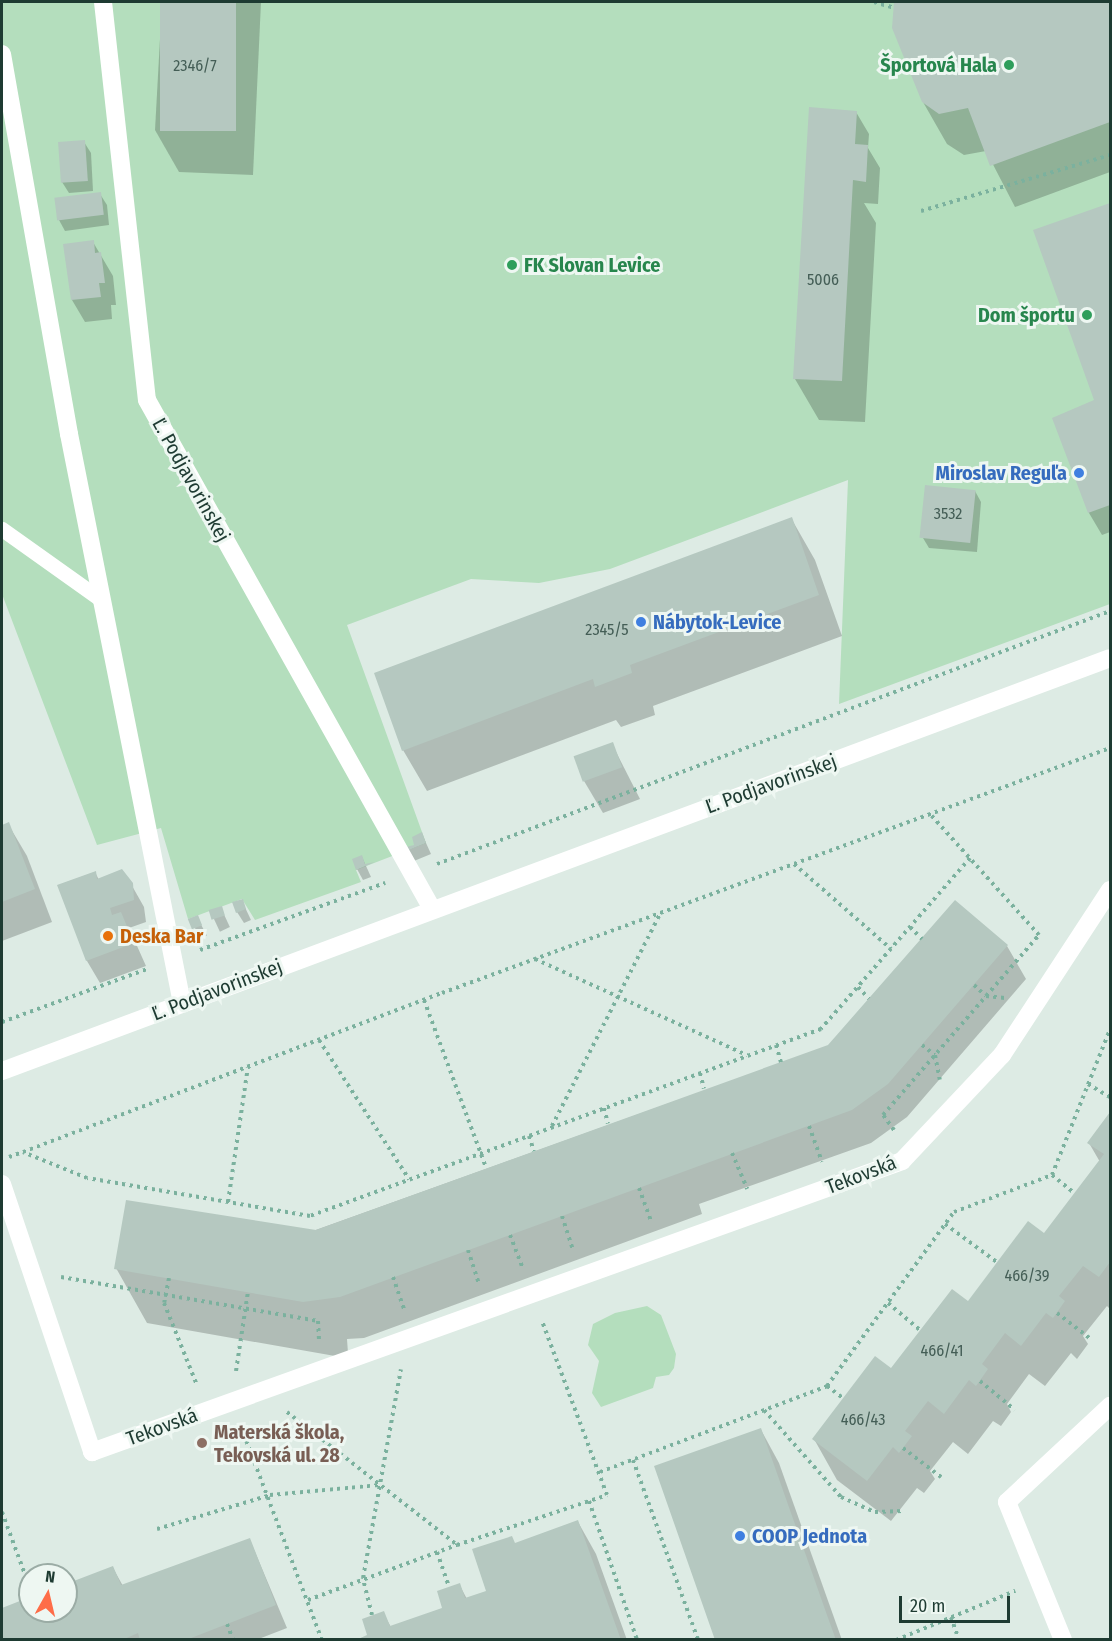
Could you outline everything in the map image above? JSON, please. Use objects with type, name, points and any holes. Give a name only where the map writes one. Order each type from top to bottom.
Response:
[{"type":"street","name":"Ľ. Podjavorinskej","points":[[103,2],[147,400],[432,909]]},
{"type":"street","points":[[2,54],[100,598],[182,1003]]},
{"type":"street","name":"Ľ. Podjavorinskej","points":[[2,1071],[1110,658]]},
{"type":"street","name":"Tekovská","points":[[2,1184],[92,1452],[902,1161],[1002,1055],[1110,890]]},
{"type":"street","points":[[1063,1640],[1007,1502],[1110,1406]]},
{"type":"lane","points":[[2,529],[100,598]]},
{"type":"path","points":[[874,2],[892,7]]},
{"type":"path","points":[[921,211],[1110,155]]},
{"type":"path","points":[[2,1022],[412,873],[1110,611]]},
{"type":"path","points":[[970,858],[821,1029],[310,1216],[87,1178],[23,1152],[534,959],[1110,748]]},
{"type":"path","points":[[911,1152],[883,1115],[1039,934],[930,814]]},
{"type":"path","points":[[794,864],[891,949]]},
{"type":"path","points":[[552,1127],[660,913]]},
{"type":"path","points":[[910,927],[922,939]]},
{"type":"path","points":[[534,959],[747,1056]]},
{"type":"path","points":[[858,987],[869,999]]},
{"type":"path","points":[[424,1000],[486,1168]]},
{"type":"path","points":[[600,1472],[827,1386],[954,1212],[1052,1175],[1110,1029]]},
{"type":"path","points":[[319,1040],[409,1179]]},
{"type":"path","points":[[922,1045],[935,1055],[947,1113]]},
{"type":"path","points":[[776,1046],[781,1062]]},
{"type":"path","points":[[228,1202],[248,1067]]},
{"type":"path","points":[[700,1073],[705,1089]]},
{"type":"path","points":[[1089,1084],[1110,1097]]},
{"type":"path","points":[[604,1108],[608,1124]]},
{"type":"path","points":[[809,1126],[831,1187]]},
{"type":"path","points":[[529,1136],[534,1151]]},
{"type":"path","points":[[732,1154],[757,1214]]},
{"type":"path","points":[[1052,1175],[1074,1193]]},
{"type":"path","points":[[639,1188],[660,1248]]},
{"type":"path","points":[[562,1216],[582,1277]]},
{"type":"path","points":[[945,1224],[997,1262]]},
{"type":"path","points":[[308,1600],[437,1552],[607,1495],[510,1234]]},
{"type":"path","points":[[468,1250],[488,1311]]},
{"type":"path","points":[[31,1272],[318,1321],[321,1370]]},
{"type":"path","points":[[169,1278],[164,1303],[208,1410]]},
{"type":"path","points":[[248,1292],[231,1402],[270,1495],[322,1640]]},
{"type":"path","points":[[888,1303],[920,1330]]},
{"type":"path","points":[[1057,1313],[1092,1340]]},
{"type":"path","points":[[372,1615],[363,1578],[407,1339]]},
{"type":"path","points":[[980,1381],[1015,1410]]},
{"type":"path","points":[[827,1386],[843,1398]]},
{"type":"path","points":[[260,1392],[457,1545]]},
{"type":"path","points":[[764,1410],[841,1497],[875,1512],[903,1511]]},
{"type":"path","points":[[903,1448],[942,1477]]},
{"type":"path","points":[[633,1460],[698,1640]]},
{"type":"path","points":[[157,1529],[270,1495],[380,1485]]},
{"type":"path","points":[[590,1501],[637,1640]]},
{"type":"path","points":[[2,1512],[21,1563]]},
{"type":"path","points":[[437,1552],[449,1587]]},
{"type":"path","points":[[896,1640],[1040,1581]]},
{"type":"path","points":[[951,1617],[960,1640]]},
{"type":"path","points":[[227,1624],[233,1640]]},
{"type":"green space","points":[[2,2],[1110,2],[1110,604],[839,704],[848,480],[610,569],[539,583],[471,579],[347,625],[426,843],[356,870],[361,882],[255,920],[242,899],[188,919],[161,828],[97,845],[2,594]]},
{"type":"green space","points":[[647,1306],[661,1315],[676,1354],[674,1368],[669,1375],[656,1377],[653,1388],[601,1407],[592,1393],[599,1361],[588,1345],[593,1324],[615,1313]]},
{"type":"building","points":[[160,2],[236,2],[236,131],[160,131]]},
{"type":"building","name":"Športová Hala","points":[[894,2],[1110,2],[1110,122],[990,166],[968,108],[939,114],[922,102],[892,28]]},
{"type":"building","points":[[809,107],[857,111],[855,144],[868,145],[866,182],[853,180],[842,381],[793,379]]},
{"type":"building","points":[[85,140],[88,181],[61,183],[58,142]]},
{"type":"building","points":[[101,192],[104,215],[57,221],[54,198]]},
{"type":"building","name":"Dom športu","points":[[1110,203],[1110,505],[1088,513],[1052,418],[1094,400],[1033,230]]},
{"type":"building","points":[[94,240],[95,253],[101,252],[105,283],[99,283],[101,297],[71,300],[63,244]]},
{"type":"building","points":[[925,485],[976,490],[970,543],[919,538]]},
{"type":"building","points":[[792,517],[819,595],[630,665],[632,673],[595,687],[593,679],[402,751],[374,673]]},
{"type":"building","points":[[613,742],[622,767],[583,782],[574,756]]},
{"type":"building","points":[[9,822],[35,889],[2,902],[2,825]]},
{"type":"building","points":[[422,832],[426,843],[406,851],[406,847],[414,845],[412,837]]},
{"type":"building","points":[[362,855],[365,864],[375,862],[356,870],[352,859]]},
{"type":"building","points":[[122,869],[133,883],[134,900],[110,908],[112,915],[121,912],[134,943],[86,961],[57,885],[96,871],[97,879]]},
{"type":"building","points":[[243,899],[246,909],[236,913],[232,902]]},
{"type":"building","points":[[955,900],[1008,945],[888,1084],[852,1110],[340,1297],[303,1302],[114,1269],[126,1200],[316,1230],[828,1045]]},
{"type":"building","points":[[222,906],[225,916],[212,920],[209,910]]},
{"type":"building","points":[[198,915],[202,925],[192,929],[188,919]]},
{"type":"building","points":[[1110,1112],[1110,1262],[1099,1277],[1083,1266],[1059,1296],[1065,1301],[1053,1318],[1046,1313],[1021,1346],[1005,1333],[982,1364],[988,1369],[976,1386],[969,1380],[944,1414],[928,1401],[905,1431],[912,1436],[899,1453],[893,1447],[867,1481],[812,1439],[875,1356],[891,1368],[952,1289],[968,1301],[1028,1221],[1044,1233],[1104,1154],[1087,1143]]},
{"type":"building","points":[[761,1428],[836,1640],[715,1640],[654,1466]]},
{"type":"building","points":[[578,1520],[621,1640],[356,1640],[367,1635],[362,1619],[384,1611],[390,1626],[442,1608],[437,1591],[460,1583],[465,1598],[486,1591],[472,1549],[512,1536],[515,1543]]},
{"type":"building","points":[[250,1538],[276,1605],[186,1640],[140,1640],[138,1633],[122,1640],[2,1640],[2,1608],[18,1602],[18,1623],[78,1623],[78,1579],[113,1566],[121,1585]]},
{"type":"place","name":"Športová Hala","points":[[1009,65]]},
{"type":"place","name":"FK Slovan Levice","points":[[512,265]]},
{"type":"place","name":"Dom športu","points":[[1087,315]]},
{"type":"place","name":"Miroslav Reguľa","points":[[1079,473]]},
{"type":"place","name":"Nábytok-Levice","points":[[641,622]]},
{"type":"place","name":"Deska Bar","points":[[108,936]]},
{"type":"place","name":"Materská škola, Tekovská ul. 28","points":[[202,1443]]},
{"type":"place","name":"COOP Jednota","points":[[740,1536]]}]
